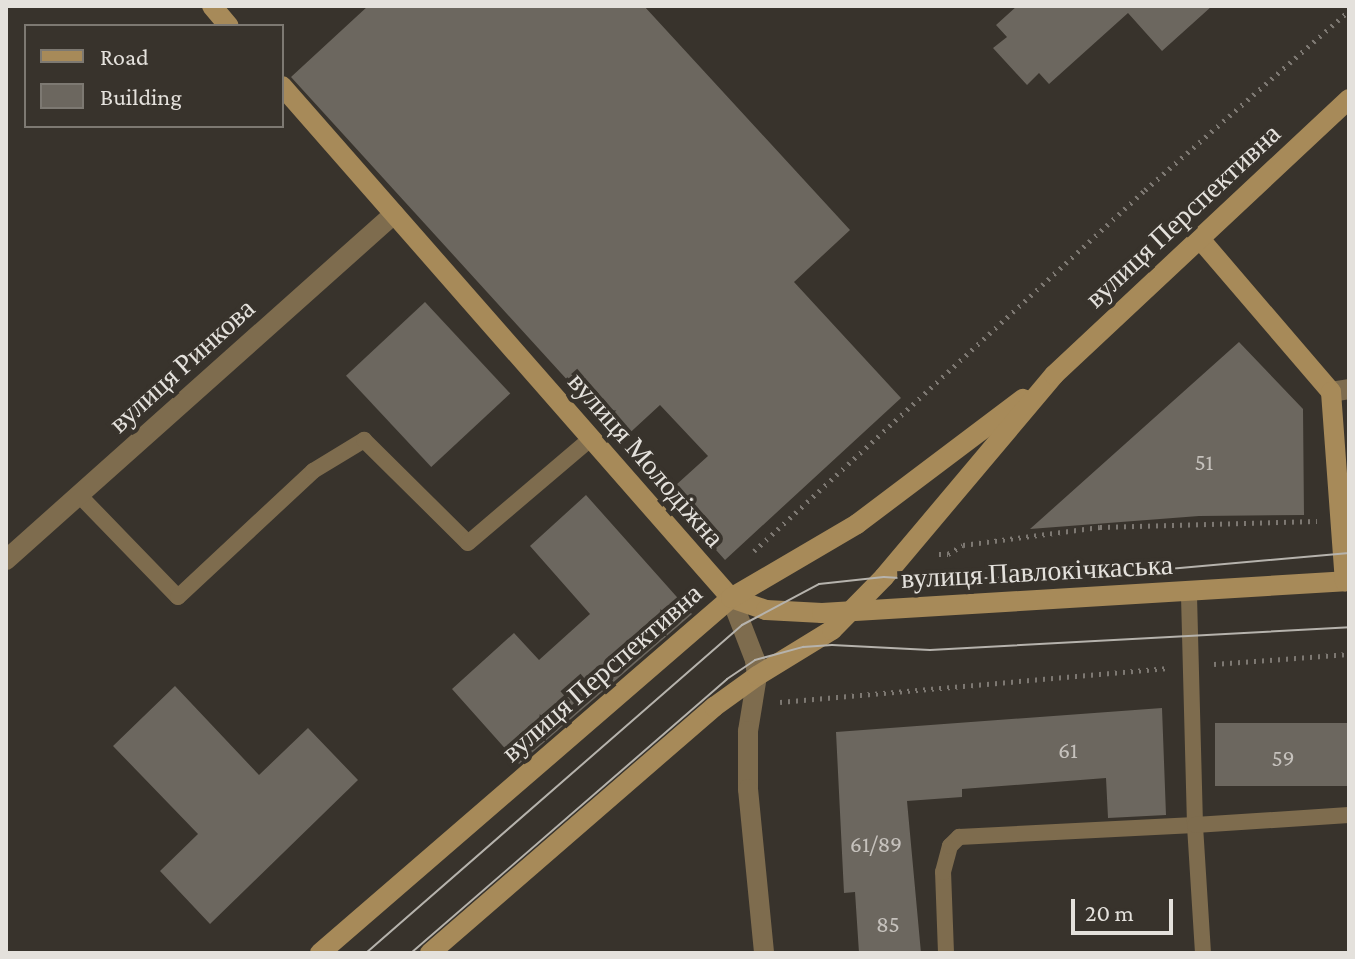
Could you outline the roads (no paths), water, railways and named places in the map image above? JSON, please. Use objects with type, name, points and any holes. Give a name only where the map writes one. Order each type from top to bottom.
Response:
[{"type":"street","points":[[212,6],[227,24]]},
{"type":"street","name":"вулиця Молодіжна","points":[[284,88],[731,598],[755,660],[757,676],[748,731],[748,789],[764,953]]},
{"type":"street","name":"вулиця Перспективна","points":[[320,953],[731,598],[857,524],[1054,375],[1349,99]]},
{"type":"street","name":"вулиця Ринкова","points":[[6,560],[394,214]]},
{"type":"street","points":[[1200,239],[1340,390],[1340,517],[1347,581]]},
{"type":"street","name":"вулиця Перспективна","points":[[430,953],[714,707],[757,676],[832,630],[854,609],[1054,375]]},
{"type":"street","name":"вулиця Павлокічкаська","points":[[731,598],[766,610],[822,613],[1347,581]]},
{"type":"lane","points":[[79,495],[178,597],[313,471],[364,440],[468,543],[590,439]]},
{"type":"lane","points":[[1189,592],[1195,825],[1203,953]]},
{"type":"lane","points":[[946,953],[943,872],[950,846],[959,837],[1349,815]]},
{"type":"tram line","points":[[366,953],[742,625],[819,584],[884,577],[930,580],[1113,574],[1349,553]]},
{"type":"tram line","points":[[411,953],[727,679],[755,660],[803,647],[832,645],[930,650],[1349,627]]}]
